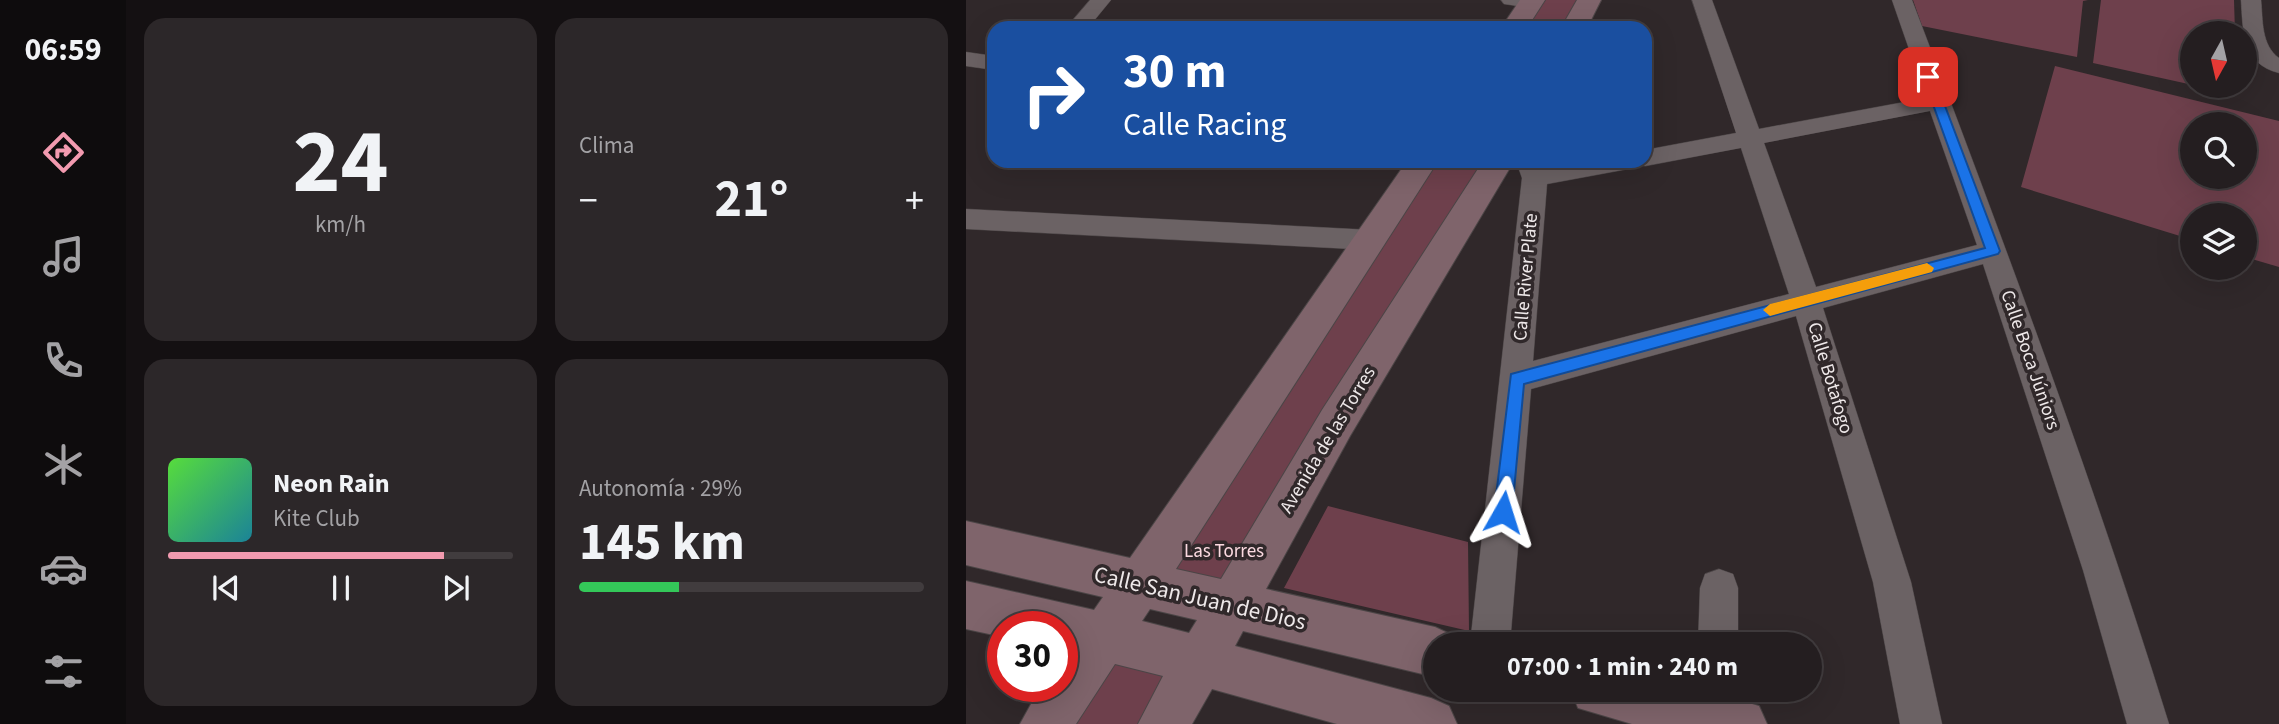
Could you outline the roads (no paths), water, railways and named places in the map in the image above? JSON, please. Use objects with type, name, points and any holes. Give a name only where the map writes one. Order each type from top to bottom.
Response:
[{"type":"street","points":[[1083,21],[1101,0]]},
{"type":"street","points":[[1578,21],[1589,0]]},
{"type":"street","name":"Calle Botafogo","points":[[1702,0],[1807,300],[1892,582],[1921,724]]},
{"type":"street","name":"Calle Boca Júniors","points":[[1902,0],[1937,103],[1993,251],[2102,570],[2148,724]]},
{"type":"street","points":[[2251,0],[2256,49],[2261,57],[2279,66]]},
{"type":"street","points":[[1517,21],[1525,1]]},
{"type":"street","points":[[966,59],[987,61]]},
{"type":"street","points":[[1652,157],[1937,103]]},
{"type":"street","points":[[1046,724],[1142,585],[1418,168]]},
{"type":"street","name":"Avenida de las Torres","points":[[1164,724],[1336,423],[1495,168]]},
{"type":"street","name":"Calle River Plate","points":[[1491,632],[1517,379],[1532,169]]},
{"type":"street","points":[[966,219],[1372,240]]},
{"type":"street","points":[[1517,379],[1993,251]]},
{"type":"street","name":"Calle San Juan de Dios","points":[[966,543],[1231,607],[1423,649]]},
{"type":"street","points":[[1718,632],[1719,588]]},
{"type":"street","points":[[966,605],[1107,636],[1431,724]]},
{"type":"street","points":[[1670,702],[1725,711]]},
{"type":"park label","name":"Las Torres","points":[[1224,551]]}]
